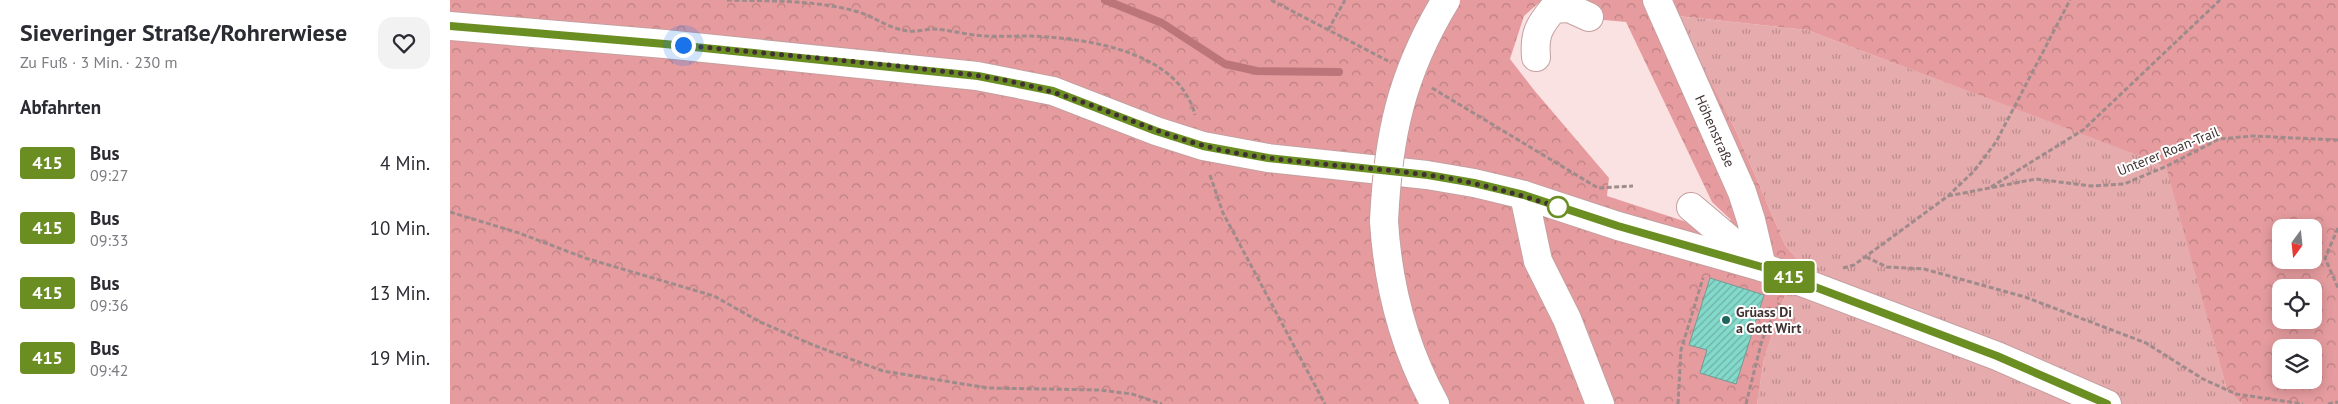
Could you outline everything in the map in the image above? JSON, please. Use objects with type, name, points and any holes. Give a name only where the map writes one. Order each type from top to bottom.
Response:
[{"type":"main road","points":[[1435,404],[1412,358],[1397,313],[1388,270],[1384,221],[1389,150],[1399,104],[1419,49],[1446,0]]},
{"type":"main road","name":"Höhenstraße","points":[[1657,0],[1742,192],[1762,267]]},
{"type":"main road","points":[[1536,57],[1535,40],[1541,24],[1553,10],[1569,8],[1589,17]]},
{"type":"main road","points":[[450,26],[675,44],[978,76],[1053,91],[1156,131],[1203,146],[1268,158],[1428,175],[1474,183],[1524,195],[1710,254],[1762,267],[1997,356],[2107,404]]},
{"type":"main road","points":[[1524,195],[1538,261],[1567,319],[1600,404]]},
{"type":"main road","points":[[1691,206],[1762,267]]},
{"type":"path","points":[[1271,0],[1396,66]]},
{"type":"path","points":[[1328,30],[1345,0]]},
{"type":"path","points":[[2070,0],[1996,142],[1974,171],[1948,196],[1865,257],[1886,267],[1924,269],[2025,297],[2146,343],[2203,379],[2236,394],[2303,404]]},
{"type":"path","points":[[1989,188],[2083,130],[2220,0]]},
{"type":"path","points":[[1430,86],[1598,188],[1633,186]]},
{"type":"path","name":"Unterer Roan-Trail","points":[[1948,196],[2036,179],[2091,186],[2124,184],[2166,166],[2218,139],[2253,136],[2338,140]]},
{"type":"path","points":[[450,212],[519,233],[585,258],[714,296],[760,322],[813,345],[883,371],[988,388],[1100,390],[1132,394],[1162,404]]},
{"type":"path","points":[[2338,228],[2325,258],[2338,288]]},
{"type":"path","points":[[1678,404],[1681,350],[1710,254]]},
{"type":"path","points":[[1746,404],[1762,340],[1784,291],[1800,281]]},
{"type":"path","points":[[2328,404],[2338,402]]},
{"type":"green space","points":[[450,0],[1542,0],[1524,16],[1510,59],[1609,178],[1607,196],[1702,227],[1703,237],[1731,220],[1712,202],[1626,22],[1604,20],[1566,0],[2338,0],[2338,404],[2242,404],[2227,390],[2166,166],[1807,30],[1677,16],[1736,131],[1785,245],[1797,259],[1764,359],[1757,404],[450,404]]},
{"type":"green space","points":[[1676,16],[1807,30],[2167,166],[2227,390],[2242,404],[1757,404],[1764,359],[1797,259],[1785,245],[1736,131]]},
{"type":"building","name":"Grüass Di a Gott Wirt","points":[[1710,278],[1764,295],[1736,384],[1700,373],[1707,350],[1689,345]]},
{"type":"waterway","points":[[1105,0],[1162,23],[1225,64],[1257,71],[1339,72]]},
{"type":"bus line","name":"415","points":[[450,26],[665,44],[978,76],[1021,83],[1053,91],[1180,140],[1203,146],[1268,158],[1428,175],[1474,183],[1524,195],[1710,254],[1762,267],[1997,356],[2107,404]]},
{"type":"place","name":"Grüass Di a Gott Wirt","points":[[1726,320]]},
{"type":"route","points":[[683,45],[865,63],[1021,83],[1053,91],[1180,140],[1203,146],[1268,158],[1428,175],[1474,183],[1524,195],[1558,207]]}]
